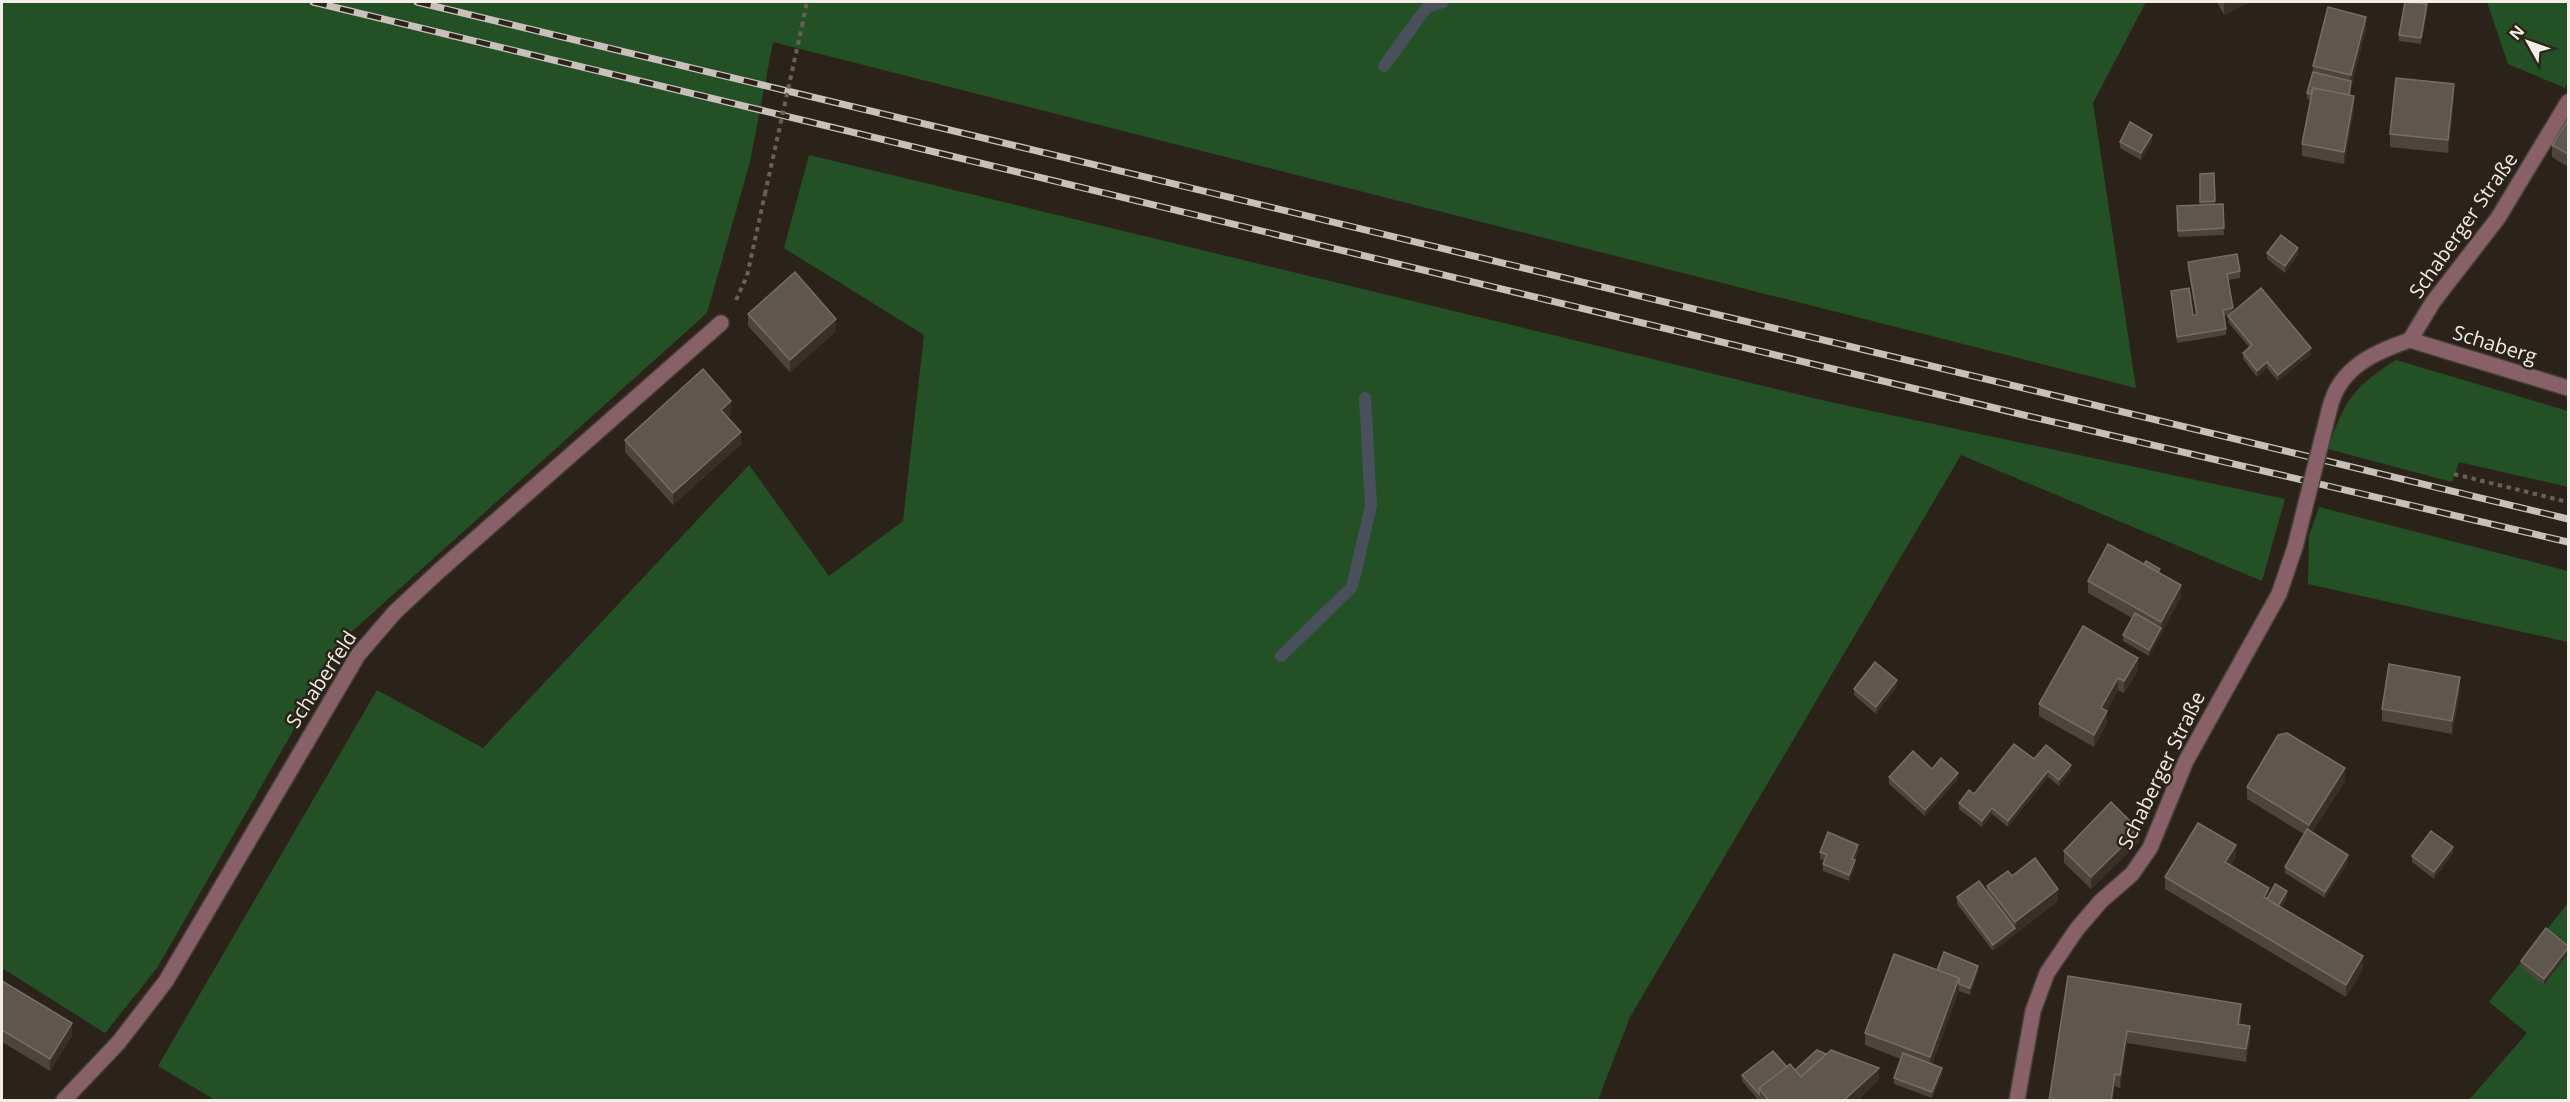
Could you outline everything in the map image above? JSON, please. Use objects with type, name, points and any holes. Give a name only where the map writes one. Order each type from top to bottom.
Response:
[{"type":"street","name":"Schaberger Straße","points":[[2017,1101],[2035,1004],[2047,973],[2077,929],[2101,901],[2132,874],[2150,848],[2186,761],[2278,594],[2295,547],[2332,396],[2348,372],[2374,353],[2410,340],[2433,302],[2498,218],[2568,102]]},
{"type":"street","name":"Schaberfeld","points":[[63,1101],[119,1042],[166,981],[358,655],[395,612],[439,570],[721,323]]},
{"type":"street","name":"Schaberg","points":[[2410,340],[2568,388]]},
{"type":"path","points":[[721,323],[736,301],[747,276],[807,2]]},
{"type":"path","points":[[2454,474],[2568,502]]},
{"type":"green space","points":[[2,2],[2146,2],[2093,103],[2136,388],[773,42],[750,162],[707,313],[348,635],[157,968],[105,1033],[2,968]]},
{"type":"green space","points":[[2487,2],[2568,2],[2568,82],[2565,88],[2508,64]]},
{"type":"green space","points":[[809,155],[1830,402],[2285,499],[2262,581],[1961,455],[1630,1017],[1598,1100],[215,1100],[158,1066],[377,690],[483,748],[749,465],[829,576],[903,521],[924,335],[784,248]]},
{"type":"green space","points":[[2396,360],[2568,411],[2568,487],[2459,462],[2452,482],[2328,449],[2339,419],[2352,397],[2369,379]]},
{"type":"green space","points":[[2319,507],[2568,571],[2568,642],[2308,584],[2309,536]]},
{"type":"green space","points":[[2568,903],[2568,1100],[2469,1100],[2527,1033],[2489,1002]]},
{"type":"building","points":[[2405,2],[2427,4],[2421,38],[2399,35]]},
{"type":"building","points":[[2328,7],[2366,17],[2351,75],[2313,66]]},
{"type":"building","points":[[2313,72],[2351,81],[2349,95],[2313,88],[2311,94],[2307,93]]},
{"type":"building","points":[[2396,78],[2454,84],[2448,140],[2390,134]]},
{"type":"building","points":[[2313,88],[2354,96],[2344,152],[2302,144]]},
{"type":"building","points":[[2568,120],[2568,154],[2552,145]]},
{"type":"building","points":[[2130,122],[2152,135],[2141,153],[2120,142]]},
{"type":"building","points":[[2214,173],[2215,201],[2200,202],[2200,174]]},
{"type":"building","points":[[2223,204],[2224,228],[2178,231],[2177,206]]},
{"type":"building","points":[[2281,235],[2298,248],[2285,266],[2267,253]]},
{"type":"building","points":[[2237,254],[2240,271],[2227,274],[2233,308],[2223,310],[2226,329],[2177,337],[2171,291],[2189,288],[2193,315],[2197,315],[2188,262]]},
{"type":"building","points":[[795,272],[836,319],[790,360],[748,314]]},
{"type":"building","points":[[2261,288],[2311,348],[2278,375],[2267,362],[2257,371],[2243,353],[2252,345],[2228,316]]},
{"type":"building","points":[[703,369],[731,401],[721,410],[741,432],[673,493],[625,440]]},
{"type":"building","points":[[2108,544],[2181,585],[2161,622],[2088,581]]},
{"type":"building","points":[[2146,561],[2160,569],[2158,572],[2144,564]]},
{"type":"building","points":[[2135,613],[2161,628],[2149,650],[2123,635]]},
{"type":"building","points":[[2083,626],[2138,658],[2124,681],[2118,678],[2101,708],[2107,711],[2094,735],[2039,704]]},
{"type":"building","points":[[1875,662],[1897,680],[1876,707],[1854,689]]},
{"type":"building","points":[[2389,664],[2460,677],[2452,721],[2382,709]]},
{"type":"building","points":[[2287,733],[2345,768],[2309,825],[2247,787],[2278,735]]},
{"type":"building","points":[[2014,744],[2034,759],[2046,745],[2071,765],[2059,780],[2048,771],[2008,821],[1992,808],[1982,821],[1959,803],[1969,790],[1974,794]]},
{"type":"building","points":[[1913,751],[1932,769],[1941,758],[1958,773],[1925,810],[1889,777]]},
{"type":"building","points":[[2111,802],[2139,830],[2091,877],[2064,851]]},
{"type":"building","points":[[2198,823],[2236,845],[2225,862],[2269,888],[2264,897],[2363,956],[2346,985],[2165,877]]},
{"type":"building","points":[[2307,829],[2348,855],[2325,892],[2285,867]]},
{"type":"building","points":[[2431,831],[2453,847],[2434,872],[2412,856]]},
{"type":"building","points":[[1828,832],[1858,845],[1849,875],[1823,864],[1827,855],[1820,852]]},
{"type":"building","points":[[2035,858],[2058,889],[2015,922],[1987,886],[2008,871],[2012,876]]},
{"type":"building","points":[[1979,881],[2015,928],[1993,945],[1957,897]]},
{"type":"building","points":[[2275,884],[2287,891],[2278,906],[2267,899]]},
{"type":"building","points":[[2546,928],[2568,948],[2544,979],[2521,961]]},
{"type":"building","points":[[1944,952],[1978,966],[1970,988],[1959,984],[1959,978],[1937,970]]},
{"type":"building","points":[[1894,954],[1959,978],[1930,1057],[1865,1033]]},
{"type":"building","points":[[2068,976],[2241,1004],[2238,1024],[2250,1026],[2246,1049],[2127,1031],[2120,1075],[2115,1074],[2111,1101],[2049,1101]]},
{"type":"building","points":[[2,981],[72,1023],[50,1059],[2,1030]]},
{"type":"building","points":[[1817,1050],[1826,1054],[1801,1077],[1795,1070]]},
{"type":"building","points":[[1831,1050],[1879,1068],[1843,1101],[1769,1101],[1759,1088],[1790,1064],[1801,1077]]},
{"type":"building","points":[[1773,1051],[1787,1067],[1759,1088],[1759,1094],[1742,1075]]},
{"type":"building","points":[[1903,1053],[1942,1068],[1932,1092],[1894,1078]]},
{"type":"waterway","points":[[1384,66],[1427,7],[1443,2]]},
{"type":"waterway","points":[[1281,656],[1352,587],[1371,506],[1365,398]]},
{"type":"railway","points":[[313,2],[2032,417],[2568,542]]},
{"type":"railway","points":[[417,2],[2568,519]]}]
